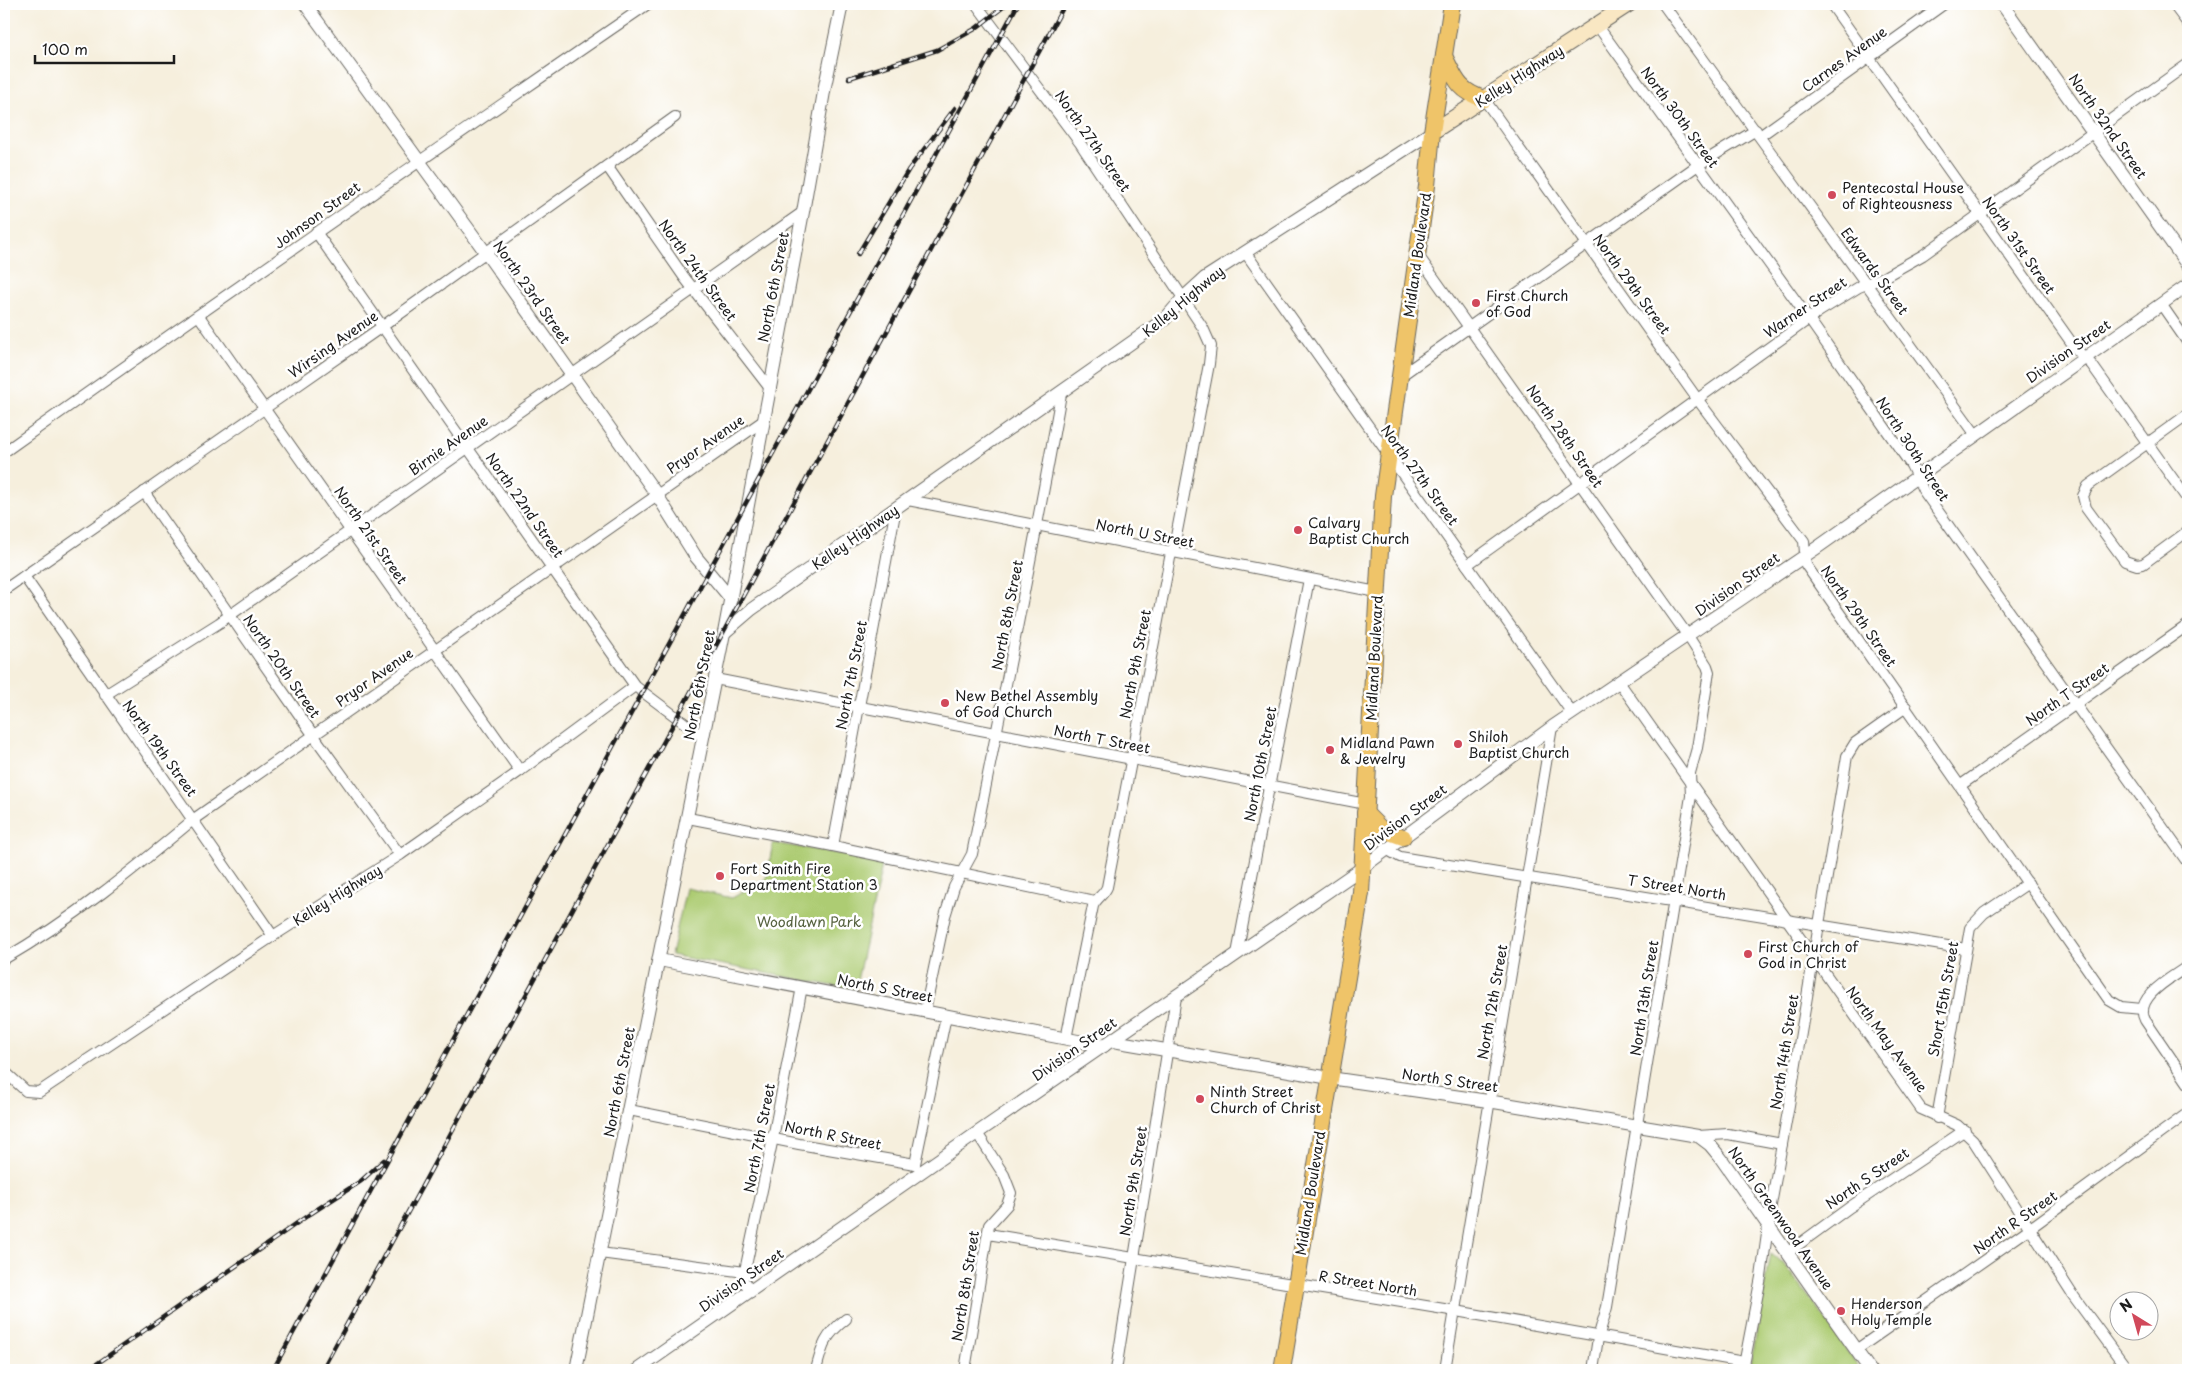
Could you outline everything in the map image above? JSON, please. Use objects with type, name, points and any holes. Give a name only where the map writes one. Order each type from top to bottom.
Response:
[{"type":"main road","name":"Midland Boulevard","points":[[1282,1370],[1361,893],[1383,496],[1427,186],[1432,132],[1452,4]]},
{"type":"main road","name":"Kelley Highway","points":[[1432,132],[1629,4]]},
{"type":"main road","points":[[1444,56],[1461,88],[1470,95],[1484,99]]},
{"type":"main road","points":[[1365,808],[1378,827],[1387,832],[1403,836]]},
{"type":"street","name":"North 23rd Street","points":[[305,4],[420,160],[572,374],[657,496],[696,557],[730,599]]},
{"type":"street","name":"Johnson Street","points":[[4,452],[316,232],[648,4]]},
{"type":"street","name":"North 6th Street","points":[[576,1370],[704,737],[825,86],[842,4]]},
{"type":"street","name":"North 27th Street","points":[[976,4],[1080,142],[1182,298]]},
{"type":"street","name":"Edwards Street","points":[[1664,4],[1976,434]]},
{"type":"street","name":"North 31st Street","points":[[1830,4],[2076,349],[2085,358],[2188,500]]},
{"type":"street","name":"Carnes Avenue","points":[[1399,377],[1698,165],[1758,133],[1869,58],[1944,4]]},
{"type":"street","name":"North 32nd Street","points":[[2002,4],[2188,266]]},
{"type":"street","points":[[2173,4],[2188,24]]},
{"type":"street","name":"North 30th Street","points":[[1597,25],[1809,320],[1917,476],[1922,490],[2188,864]]},
{"type":"street","name":"Warner Street","points":[[1467,565],[1809,320],[1859,287],[1906,266],[2188,64]]},
{"type":"street","name":"North 29th Street","points":[[1484,99],[1698,400],[1804,541],[1806,565],[2110,1000],[2121,1007],[2142,1010]]},
{"type":"street","name":"Wirsing Avenue","points":[[4,590],[383,326],[675,117]]},
{"type":"street","name":"Kelley Highway","points":[[724,633],[752,609],[1165,320],[1182,298],[1206,278],[1432,132]]},
{"type":"street","name":"North 24th Street","points":[[607,166],[693,289],[769,387]]},
{"type":"street","name":"Birnie Avenue","points":[[105,695],[230,615],[803,212]]},
{"type":"street","name":"North 22nd Street","points":[[316,232],[635,686],[704,737]]},
{"type":"street","name":"North 27th Street","points":[[1245,252],[1572,713]]},
{"type":"street","name":"North 28th Street","points":[[1416,254],[1581,483],[1688,636]]},
{"type":"street","name":"Division Street","points":[[638,1370],[751,1292],[918,1168],[977,1133],[1362,868],[1552,727],[1805,555],[2188,285]]},
{"type":"street","name":"North 9th Street","points":[[1066,1039],[1095,901],[1105,893],[1107,887],[1211,351],[1208,337],[1182,298]]},
{"type":"street","points":[[2161,304],[2188,343]]},
{"type":"street","name":"North 21st Street","points":[[199,316],[520,771]]},
{"type":"street","name":"North 8th Street","points":[[925,1011],[945,916],[954,887],[972,854],[1037,526],[1061,394]]},
{"type":"street","points":[[2188,414],[2088,486],[2083,496],[2084,502],[2125,561],[2130,564],[2137,565],[2146,562],[2188,531]]},
{"type":"street","name":"Pryor Avenue","points":[[4,959],[48,933],[87,905],[194,819],[763,421]]},
{"type":"street","name":"North 20th Street","points":[[144,492],[400,856]]},
{"type":"street","name":"North U Street","points":[[908,500],[1377,592]]},
{"type":"street","name":"North 7th Street","points":[[833,846],[896,508]]},
{"type":"street","name":"North 19th Street","points":[[24,576],[105,695],[194,819],[273,936]]},
{"type":"street","name":"North 10th Street","points":[[1238,954],[1309,579]]},
{"type":"street","name":"North T Street","points":[[1961,785],[2188,625]]},
{"type":"street","name":"North 13th Street","points":[[1593,1370],[1598,1338],[1607,1308],[1691,796],[1690,773],[1699,739],[1709,672],[1688,636]]},
{"type":"street","name":"North T Street","points":[[715,678],[1269,786],[1365,808]]},
{"type":"street","name":"North May Avenue","points":[[1619,682],[1921,1109],[1965,1130]]},
{"type":"street","name":"Kelley Highway","points":[[4,1071],[26,1091],[38,1092],[273,936],[400,856],[635,686]]},
{"type":"street","name":"North 14th Street","points":[[1743,1366],[1761,1277],[1818,925],[1849,750],[1906,707]]},
{"type":"street","name":"North 12th Street","points":[[1445,1370],[1456,1311],[1488,1101],[1552,727]]},
{"type":"street","points":[[688,818],[833,846],[1095,901]]},
{"type":"street","name":"T Street North","points":[[1386,849],[1400,857],[1966,949]]},
{"type":"street","name":"Short 15th Street","points":[[1937,1118],[1970,928],[1976,920],[2028,883]]},
{"type":"street","name":"North S Street","points":[[659,960],[1066,1039],[1168,1049],[1330,1078],[1488,1101],[1698,1136],[1728,1134],[1782,1144]]},
{"type":"street","points":[[2188,966],[2153,991],[2147,998],[2142,1010],[2145,1020],[2188,1083]]},
{"type":"street","name":"North 7th Street","points":[[751,1292],[743,1280],[802,987]]},
{"type":"street","name":"North 9th Street","points":[[1116,1370],[1176,997]]},
{"type":"street","points":[[918,1168],[946,1016]]},
{"type":"street","name":"North R Street","points":[[629,1110],[918,1168]]},
{"type":"street","name":"North R Street","points":[[1856,1350],[2029,1229],[2188,1113]]},
{"type":"street","points":[[1965,1130],[2072,1294],[2128,1370]]},
{"type":"street","name":"North S Street","points":[[1787,1253],[1850,1207],[1965,1130]]},
{"type":"street","name":"North 8th Street","points":[[965,1370],[989,1225],[1007,1205],[1011,1193],[1004,1175],[977,1133]]},
{"type":"street","name":"North Greenwood Avenue","points":[[1698,1136],[1710,1145],[1720,1157],[1870,1370]]},
{"type":"street","name":"R Street North","points":[[988,1234],[1456,1311],[1743,1366]]},
{"type":"street","points":[[600,1253],[745,1272]]},
{"type":"street","points":[[816,1370],[821,1348],[828,1335],[846,1319]]},
{"type":"green space","name":"Woodlawn Park","points":[[773,843],[883,861],[855,990],[671,955],[686,888],[732,898],[766,879]]},
{"type":"green space","points":[[1770,1253],[1782,1262],[1824,1317],[1860,1370],[1750,1370]]},
{"type":"railway","points":[[849,78],[937,50],[975,29],[1007,4]]},
{"type":"railway","points":[[273,1370],[1018,4]]},
{"type":"railway","points":[[322,1370],[1065,4]]},
{"type":"railway","points":[[858,254],[909,169],[955,108]]},
{"type":"railway","points":[[88,1370],[310,1214],[361,1181],[384,1160]]},
{"type":"place","name":"Pentecostal House of Righteousness","points":[[1832,195]]},
{"type":"place","name":"First Church of God","points":[[1476,303]]},
{"type":"place","name":"Calvary Baptist Church","points":[[1298,530]]},
{"type":"place","name":"New Bethel Assembly of God Church","points":[[945,703]]},
{"type":"place","name":"Shiloh Baptist Church","points":[[1458,744]]},
{"type":"place","name":"Midland Pawn & Jewelry","points":[[1330,750]]},
{"type":"place","name":"Fort Smith Fire Department Station 3","points":[[720,876]]},
{"type":"place","name":"First Church of God in Christ","points":[[1748,954]]},
{"type":"place","name":"Ninth Street Church of Christ","points":[[1200,1099]]},
{"type":"place","name":"Henderson Holy Temple","points":[[1841,1311]]}]
